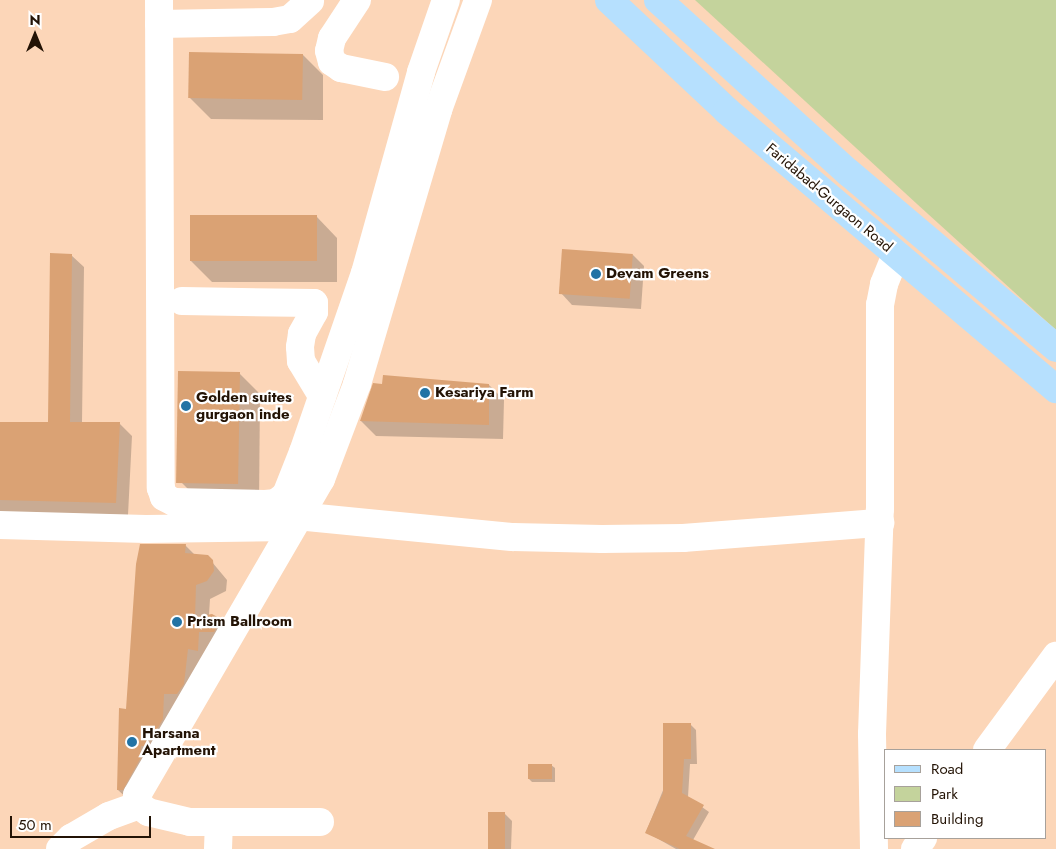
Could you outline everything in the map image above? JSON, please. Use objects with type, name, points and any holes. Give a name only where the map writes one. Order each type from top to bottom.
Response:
[{"type":"main road","name":"Faridabad-Gurgaon Road","points":[[609,0],[727,111],[1056,389]]},
{"type":"main road","points":[[658,0],[849,173],[1056,348]]},
{"type":"street","points":[[314,0],[290,19],[273,22],[160,12],[161,488],[164,497],[174,502],[276,503],[286,495],[365,273],[421,72],[446,0]]},
{"type":"street","points":[[357,0],[332,38],[329,51],[332,62],[341,68],[385,77]]},
{"type":"street","points":[[139,805],[137,795],[141,784],[320,479],[357,384],[438,110],[478,0]]},
{"type":"street","points":[[874,849],[872,734],[880,523],[880,305],[884,284],[896,254]]},
{"type":"street","points":[[182,301],[314,303],[314,312],[302,334],[301,360],[322,396]]},
{"type":"street","points":[[0,525],[146,529],[294,522],[513,536],[602,539],[683,538],[880,523]]},
{"type":"street","points":[[988,749],[1056,656]]},
{"type":"street","points":[[60,849],[71,838],[109,816],[139,805],[165,818],[218,836],[320,822]]},
{"type":"street","points":[[915,849],[923,839]]},
{"type":"green space","points":[[695,0],[1056,0],[1056,330],[917,204]]},
{"type":"building","points":[[189,52],[303,54],[302,100],[188,98]]},
{"type":"building","points":[[190,215],[317,215],[317,261],[190,261]]},
{"type":"building","name":"Devam Greens","points":[[562,249],[633,254],[630,299],[559,294]]},
{"type":"building","points":[[50,253],[72,254],[70,422],[120,422],[116,503],[0,500],[0,422],[48,422]]},
{"type":"building","points":[[178,371],[240,372],[238,484],[176,483]]},
{"type":"building","name":"Kesariya Farm","points":[[383,375],[489,384],[489,425],[360,421],[373,383],[382,384]]},
{"type":"building","name":"Prism Ballroom","points":[[140,544],[186,544],[185,553],[208,555],[213,560],[214,571],[207,581],[196,585],[195,617],[212,614],[221,619],[214,632],[199,632],[198,651],[188,649],[184,684],[177,694],[164,694],[163,719],[152,738],[147,738],[146,746],[141,746],[140,759],[123,790],[117,790],[119,708],[126,709],[136,564]]},
{"type":"building","points":[[663,723],[691,723],[691,759],[684,759],[682,793],[704,805],[686,836],[715,849],[680,849],[645,833],[663,793]]},
{"type":"building","points":[[528,764],[552,764],[552,779],[528,779]]},
{"type":"building","points":[[488,812],[505,812],[505,849],[488,849]]},
{"type":"place","name":"Devam Greens","points":[[596,274]]},
{"type":"place","name":"Kesariya Farm","points":[[425,393]]},
{"type":"place","name":"Golden suites gurgaon inde","points":[[186,406]]},
{"type":"place","name":"Prism Ballroom","points":[[177,622]]},
{"type":"place","name":"Harsana Apartment","points":[[132,742]]}]
